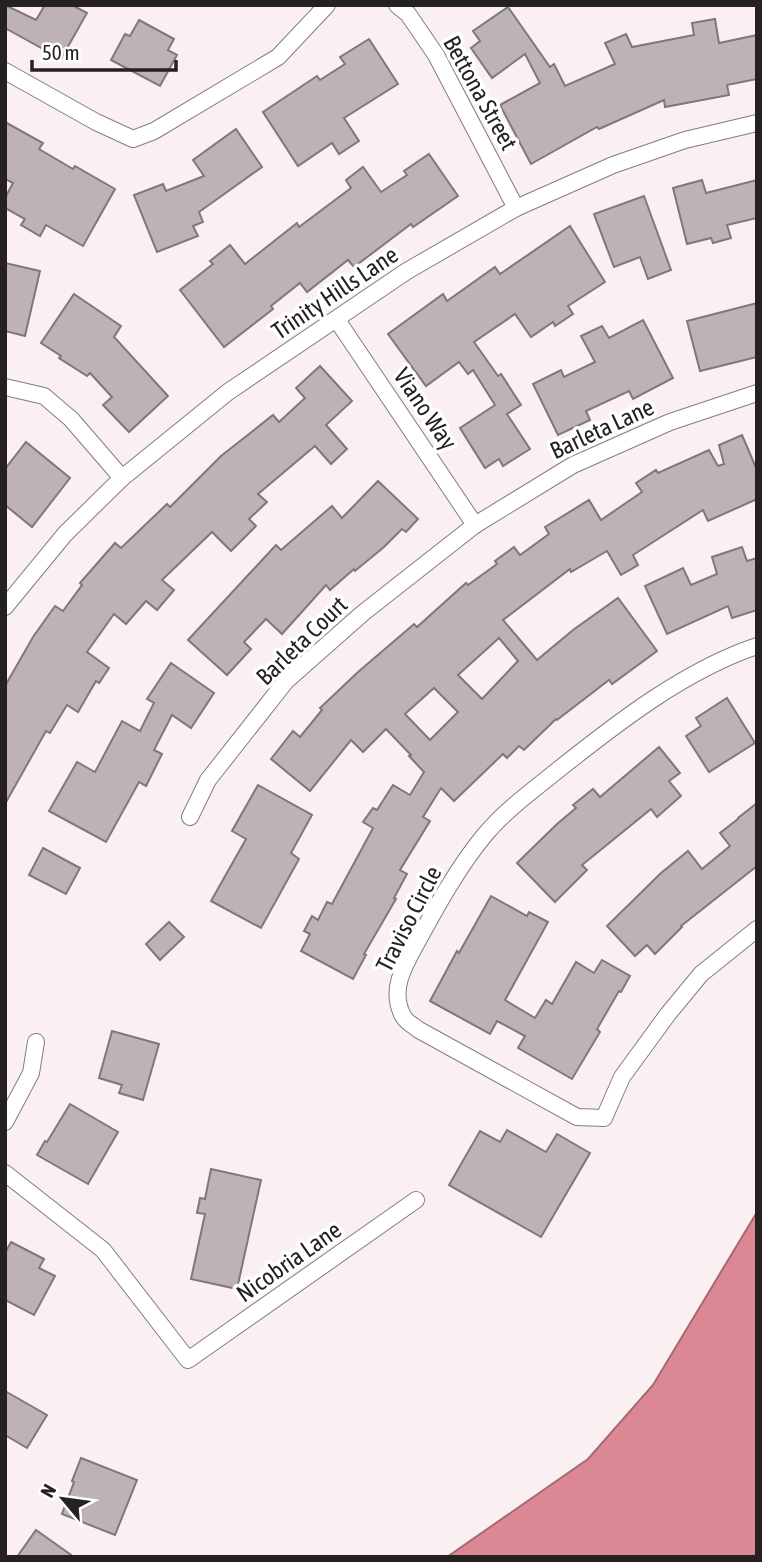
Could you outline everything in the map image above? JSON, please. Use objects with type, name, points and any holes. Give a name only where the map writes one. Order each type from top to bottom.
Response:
[{"type":"street","points":[[5,71],[96,122],[133,139],[154,131],[278,57],[327,5]]},
{"type":"street","name":"Bettona Street","points":[[397,5],[408,14],[436,55],[516,208]]},
{"type":"street","name":"Trinity Hills Lane","points":[[5,607],[65,534],[122,478],[228,392],[407,271],[516,208],[613,165],[685,140],[757,123]]},
{"type":"street","name":"Viano Way","points":[[337,320],[475,524]]},
{"type":"street","points":[[5,387],[44,396],[71,419],[122,478]]},
{"type":"street","name":"Barleta Lane","points":[[475,524],[573,465],[670,422],[757,393]]},
{"type":"street","name":"Barleta Court","points":[[190,817],[208,780],[286,681],[363,612],[475,524]]},
{"type":"street","name":"Traviso Circle","points":[[757,646],[739,652],[671,687],[594,741],[509,809],[483,836],[447,888],[400,975],[397,996],[404,1018],[419,1030],[577,1117],[604,1118],[622,1077],[668,1014],[701,974],[757,929]]},
{"type":"street","points":[[5,1122],[31,1073],[36,1042]]},
{"type":"street","name":"Nicobria Lane","points":[[5,1173],[103,1250],[188,1360],[416,1200]]},
{"type":"shaded area","points":[[757,1212],[757,1557],[447,1557],[588,1459],[653,1385]]},
{"type":"building","points":[[5,5],[36,20],[45,5],[72,5],[87,13],[61,59],[5,28]]},
{"type":"building","points":[[508,7],[550,67],[554,64],[565,86],[615,64],[605,43],[626,34],[632,47],[694,35],[692,23],[715,19],[719,43],[757,35],[757,79],[727,85],[729,95],[665,107],[664,100],[599,129],[597,127],[531,164],[500,105],[540,83],[525,54],[492,78],[471,48],[480,41],[473,31]]},
{"type":"building","points":[[139,20],[174,39],[168,50],[177,55],[160,86],[111,60],[125,34],[130,36]]},
{"type":"building","points":[[369,39],[398,84],[344,118],[359,141],[339,154],[332,143],[298,166],[263,112],[317,76],[320,80],[345,64],[340,57]]},
{"type":"building","points":[[5,122],[43,143],[39,149],[115,189],[83,246],[46,225],[40,236],[21,225],[25,219],[5,208],[5,198],[13,183],[5,179]]},
{"type":"building","points":[[236,129],[262,167],[199,212],[203,222],[193,226],[198,236],[157,252],[134,195],[163,184],[166,191],[204,176],[193,160]]},
{"type":"building","points":[[429,154],[458,196],[413,227],[411,224],[354,267],[348,260],[307,292],[300,283],[271,306],[273,309],[224,347],[180,290],[213,264],[210,261],[230,245],[245,264],[297,223],[299,227],[351,188],[346,180],[363,167],[381,192],[407,175],[404,171]]},
{"type":"building","points":[[702,180],[706,193],[757,180],[757,218],[727,225],[731,238],[713,243],[711,238],[687,244],[673,188]]},
{"type":"building","points":[[644,196],[671,270],[648,279],[640,257],[614,267],[594,214]]},
{"type":"building","points":[[570,226],[605,282],[568,306],[573,314],[555,326],[553,322],[531,337],[515,314],[474,342],[498,376],[501,374],[521,405],[507,414],[530,449],[503,466],[499,459],[485,468],[460,428],[495,405],[473,370],[468,374],[459,362],[426,386],[388,334],[443,294],[447,301],[495,267],[500,274]]},
{"type":"building","points":[[5,263],[40,271],[25,336],[5,331]]},
{"type":"building","points":[[74,294],[121,326],[114,337],[168,396],[129,432],[103,405],[112,397],[90,373],[87,376],[41,343]]},
{"type":"building","points":[[757,303],[757,357],[700,371],[687,321]]},
{"type":"building","points":[[643,320],[673,378],[633,399],[629,391],[586,411],[590,420],[558,435],[533,384],[561,370],[564,377],[595,362],[581,336],[602,326],[609,338]]},
{"type":"building","points":[[320,366],[352,401],[326,425],[347,449],[331,464],[315,446],[258,494],[267,502],[249,519],[256,526],[231,551],[212,532],[162,580],[174,590],[157,610],[146,601],[126,624],[114,614],[87,652],[109,668],[99,683],[96,681],[78,712],[67,705],[50,733],[46,731],[5,804],[5,686],[33,637],[55,606],[63,611],[82,585],[80,583],[115,543],[121,548],[167,504],[170,507],[221,456],[273,415],[279,422],[305,398],[296,388]]},
{"type":"building","points":[[742,435],[757,470],[757,499],[708,521],[703,510],[633,555],[638,565],[621,575],[607,551],[571,572],[570,569],[503,620],[537,660],[618,598],[657,651],[612,684],[609,680],[556,719],[524,750],[519,746],[507,758],[503,754],[454,801],[441,788],[423,817],[430,821],[400,870],[407,874],[394,898],[396,899],[364,954],[366,955],[353,979],[301,951],[310,934],[304,931],[312,916],[318,920],[327,902],[332,904],[373,828],[363,822],[373,808],[377,810],[393,785],[410,795],[424,772],[386,729],[363,752],[351,740],[310,791],[271,759],[293,731],[300,737],[322,710],[320,708],[358,672],[414,624],[417,627],[466,583],[468,585],[497,564],[495,561],[514,547],[520,555],[549,534],[545,527],[589,500],[601,520],[642,492],[636,483],[656,470],[658,473],[709,450],[718,466],[724,464],[719,445]],"holes":[[[499,638],[518,661],[482,699],[458,675]],[[434,688],[458,712],[430,740],[405,714]]]},
{"type":"building","points":[[26,442],[70,478],[32,527],[5,505],[5,469]]},
{"type":"building","points":[[378,481],[418,519],[406,532],[402,529],[330,590],[326,585],[282,634],[266,619],[244,642],[251,649],[227,675],[188,640],[276,545],[281,550],[332,506],[342,518]]},
{"type":"building","points":[[742,547],[747,561],[757,558],[757,610],[732,618],[728,606],[667,634],[645,586],[683,568],[691,585],[717,574],[712,557]]},
{"type":"building","points":[[171,663],[214,693],[191,728],[172,715],[154,750],[162,754],[146,786],[139,782],[106,842],[49,811],[77,762],[95,772],[122,721],[140,731],[154,703],[147,699]]},
{"type":"building","points":[[727,698],[755,743],[709,772],[686,736],[701,726],[696,718]]},
{"type":"building","points":[[659,747],[680,773],[669,781],[681,796],[657,817],[651,809],[582,865],[587,870],[555,902],[517,863],[576,808],[573,805],[593,789],[600,797]]},
{"type":"building","points":[[258,785],[312,815],[291,853],[299,859],[261,928],[211,901],[246,839],[232,831]]},
{"type":"building","points":[[757,803],[757,866],[681,926],[655,954],[647,945],[635,956],[607,926],[661,873],[688,851],[702,869],[730,846],[720,833]]},
{"type":"building","points":[[43,848],[80,868],[66,894],[29,875]]},
{"type":"building","points":[[491,896],[527,916],[529,912],[548,922],[505,1000],[535,1018],[546,1000],[552,1004],[576,962],[594,973],[602,960],[630,976],[597,1029],[600,1032],[572,1079],[518,1048],[525,1036],[497,1021],[490,1034],[430,1001]]},
{"type":"building","points":[[169,922],[184,937],[160,960],[146,944]]},
{"type":"building","points":[[112,1031],[159,1044],[143,1100],[119,1093],[122,1085],[99,1078]]},
{"type":"building","points":[[70,1104],[118,1132],[88,1184],[37,1155]]},
{"type":"building","points":[[507,1130],[546,1152],[557,1134],[590,1153],[541,1237],[449,1185],[480,1131],[500,1142]]},
{"type":"building","points":[[211,1169],[261,1180],[237,1289],[191,1279],[205,1214],[197,1213],[200,1198],[205,1199]]},
{"type":"building","points":[[11,1242],[44,1259],[39,1268],[55,1276],[34,1315],[5,1300],[5,1253]]},
{"type":"building","points":[[5,1391],[47,1415],[27,1448],[5,1435]]},
{"type":"building","points":[[81,1458],[137,1480],[115,1535],[62,1514]]},
{"type":"building","points":[[36,1530],[74,1557],[17,1557]]}]
